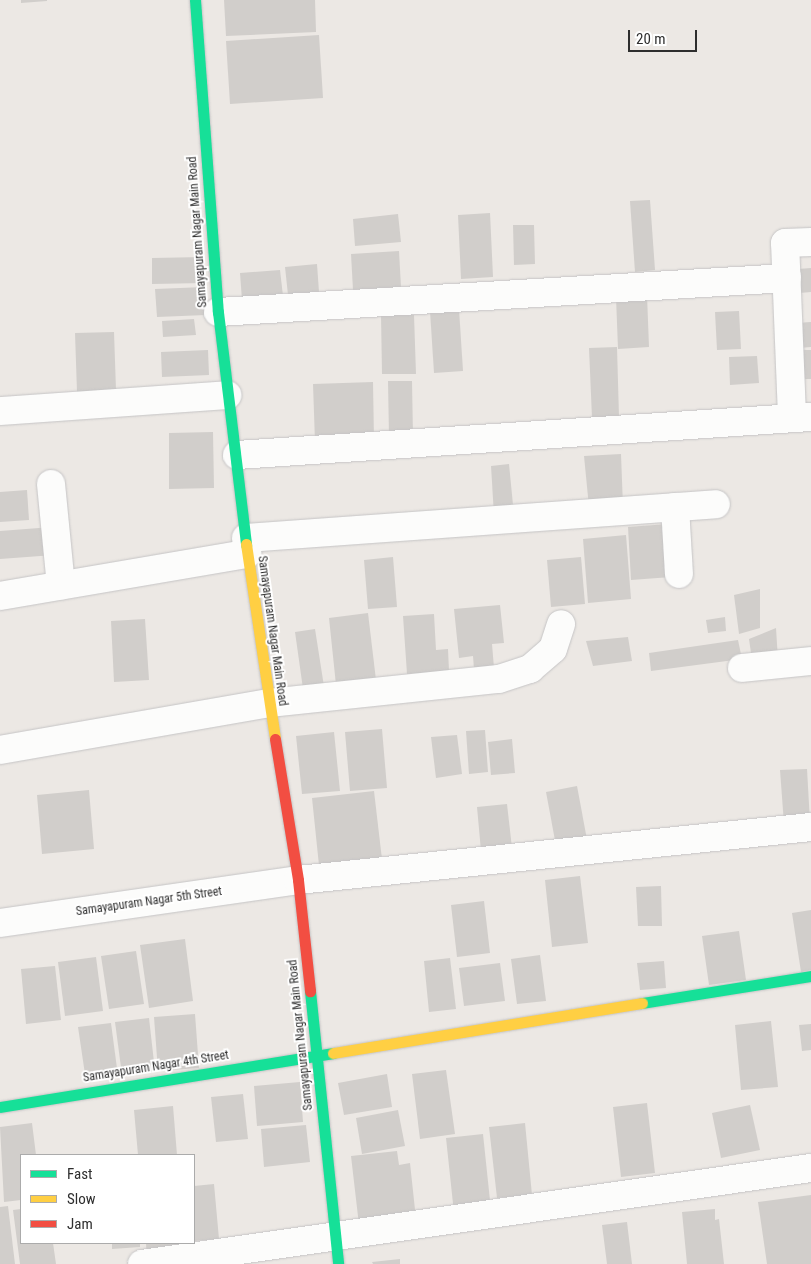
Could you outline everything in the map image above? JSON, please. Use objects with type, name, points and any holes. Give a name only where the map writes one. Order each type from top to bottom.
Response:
[{"type":"street","name":"Samayapuram Nagar Main Road","points":[[196,0],[218,312],[227,394],[237,455],[247,546],[269,703],[298,880],[338,1264]]},
{"type":"street","points":[[237,455],[802,416],[785,244],[811,242]]},
{"type":"street","points":[[218,312],[787,278]]},
{"type":"street","points":[[0,411],[227,394]]},
{"type":"street","points":[[51,484],[61,586]]},
{"type":"street","points":[[0,596],[61,586],[247,546],[716,504]]},
{"type":"street","points":[[675,507],[679,574]]},
{"type":"street","points":[[0,750],[269,703],[500,679],[530,669],[553,649],[561,624]]},
{"type":"street","points":[[742,668],[811,661]]},
{"type":"street","name":"Samayapuram Nagar 5th Street","points":[[0,924],[298,880],[811,827]]},
{"type":"street","name":"Samayapuram Nagar 4th Street","points":[[0,1107],[811,976]]},
{"type":"street","points":[[142,1264],[334,1234],[811,1168]]},
{"type":"building","points":[[21,0],[47,0],[47,1],[21,3]]},
{"type":"building","points":[[224,0],[315,0],[316,32],[226,36]]},
{"type":"building","points":[[319,35],[323,98],[230,104],[226,41]]},
{"type":"building","points":[[650,200],[655,270],[635,272],[630,201]]},
{"type":"building","points":[[490,213],[493,277],[461,279],[458,215]]},
{"type":"building","points":[[398,214],[401,242],[355,246],[353,219]]},
{"type":"building","points":[[513,225],[534,225],[535,264],[514,265]]},
{"type":"building","points":[[399,251],[401,287],[353,290],[351,254]]},
{"type":"building","points":[[204,257],[204,283],[152,284],[152,258]]},
{"type":"building","points":[[317,264],[319,292],[288,295],[285,267]]},
{"type":"building","points":[[811,268],[811,292],[800,293],[798,269]]},
{"type":"building","points":[[280,270],[283,296],[242,300],[240,273]]},
{"type":"building","points":[[205,287],[206,315],[157,317],[155,289]]},
{"type":"building","points":[[647,295],[649,347],[618,349],[616,297]]},
{"type":"building","points":[[459,309],[463,371],[434,373],[430,311]]},
{"type":"building","points":[[739,311],[741,349],[717,350],[715,312]]},
{"type":"building","points":[[381,315],[414,315],[416,374],[382,374]]},
{"type":"building","points":[[194,319],[196,335],[163,337],[162,321]]},
{"type":"building","points":[[811,322],[811,347],[799,348],[796,323]]},
{"type":"building","points":[[114,332],[116,390],[77,392],[75,333]]},
{"type":"building","points":[[617,347],[619,417],[592,418],[589,348]]},
{"type":"building","points":[[208,350],[209,375],[162,377],[161,352]]},
{"type":"building","points":[[802,350],[811,350],[811,379],[803,379]]},
{"type":"building","points":[[757,356],[759,383],[730,385],[729,357]]},
{"type":"building","points":[[388,381],[412,381],[413,437],[389,437]]},
{"type":"building","points":[[373,382],[374,440],[315,442],[313,384]]},
{"type":"building","points":[[213,432],[214,488],[169,489],[169,433]]},
{"type":"building","points":[[621,454],[623,507],[589,507],[584,456]]},
{"type":"building","points":[[509,464],[514,515],[494,515],[491,466]]},
{"type":"building","points":[[27,490],[29,520],[0,522],[0,492]]},
{"type":"building","points":[[668,524],[671,577],[631,580],[628,527]]},
{"type":"building","points":[[52,527],[54,555],[0,559],[0,531]]},
{"type":"building","points":[[626,535],[631,599],[588,603],[583,539]]},
{"type":"building","points":[[393,557],[397,607],[368,609],[364,560]]},
{"type":"building","points":[[581,557],[585,604],[551,607],[547,560]]},
{"type":"building","points":[[760,589],[760,628],[739,634],[734,595]]},
{"type":"building","points":[[500,605],[504,643],[492,644],[494,668],[474,669],[473,656],[459,658],[454,609]]},
{"type":"building","points":[[368,613],[376,680],[336,685],[329,618]]},
{"type":"building","points":[[434,614],[436,650],[448,649],[449,671],[407,674],[403,616]]},
{"type":"building","points":[[725,617],[726,631],[708,633],[706,620]]},
{"type":"building","points":[[145,619],[149,680],[114,682],[111,621]]},
{"type":"building","points":[[776,628],[778,660],[752,660],[749,639]]},
{"type":"building","points":[[315,629],[325,693],[304,696],[295,632]]},
{"type":"building","points":[[628,637],[632,661],[593,666],[586,641]]},
{"type":"building","points":[[738,640],[742,659],[651,671],[649,653]]},
{"type":"building","points":[[382,729],[387,788],[350,791],[345,732]]},
{"type":"building","points":[[485,730],[488,772],[469,774],[466,731]]},
{"type":"building","points":[[334,732],[340,791],[302,794],[296,736]]},
{"type":"building","points":[[457,735],[462,774],[436,778],[431,737]]},
{"type":"building","points":[[512,739],[515,773],[491,775],[488,742]]},
{"type":"building","points":[[807,769],[810,822],[784,824],[780,770]]},
{"type":"building","points":[[577,786],[588,845],[557,851],[546,792]]},
{"type":"building","points":[[89,790],[94,849],[42,854],[37,795]]},
{"type":"building","points":[[374,791],[383,868],[320,875],[312,798]]},
{"type":"building","points":[[507,804],[512,848],[481,851],[477,807]]},
{"type":"building","points":[[580,876],[588,943],[552,947],[545,880]]},
{"type":"building","points":[[661,886],[662,926],[638,926],[636,887]]},
{"type":"building","points":[[484,901],[490,953],[457,957],[451,905]]},
{"type":"building","points":[[811,910],[811,970],[801,972],[792,913]]},
{"type":"building","points":[[739,931],[746,980],[709,985],[702,936]]},
{"type":"building","points":[[185,939],[193,1001],[149,1008],[140,945]]},
{"type":"building","points":[[136,951],[144,1004],[109,1009],[101,956]]},
{"type":"building","points":[[540,955],[546,1001],[517,1004],[511,959]]},
{"type":"building","points":[[96,957],[103,1011],[65,1016],[58,962]]},
{"type":"building","points":[[450,958],[456,1009],[429,1012],[424,961]]},
{"type":"building","points":[[664,961],[666,988],[640,990],[637,963]]},
{"type":"building","points":[[500,963],[505,1001],[464,1006],[459,968]]},
{"type":"building","points":[[55,966],[61,1020],[26,1024],[21,969]]},
{"type":"building","points":[[195,1014],[199,1068],[158,1071],[154,1017]]},
{"type":"building","points":[[149,1018],[155,1071],[122,1075],[115,1022]]},
{"type":"building","points":[[771,1021],[778,1087],[741,1090],[735,1025]]},
{"type":"building","points":[[111,1023],[118,1076],[86,1081],[78,1027]]},
{"type":"building","points":[[811,1024],[811,1050],[802,1051],[799,1025]]},
{"type":"building","points":[[446,1070],[455,1134],[420,1139],[412,1074]]},
{"type":"building","points":[[387,1074],[392,1107],[344,1115],[338,1083]]},
{"type":"building","points":[[300,1082],[303,1122],[257,1126],[254,1086]]},
{"type":"building","points":[[243,1094],[248,1139],[216,1142],[211,1097]]},
{"type":"building","points":[[647,1103],[655,1173],[621,1177],[613,1107]]},
{"type":"building","points":[[750,1105],[760,1150],[721,1158],[712,1113]]},
{"type":"building","points":[[173,1106],[177,1154],[138,1154],[134,1110]]},
{"type":"building","points":[[398,1110],[405,1146],[362,1154],[356,1118]]},
{"type":"building","points":[[32,1123],[36,1154],[20,1154],[20,1200],[4,1202],[0,1127]]},
{"type":"building","points":[[525,1123],[532,1195],[497,1198],[489,1127]]},
{"type":"building","points":[[306,1125],[310,1162],[264,1167],[261,1129]]},
{"type":"building","points":[[483,1134],[491,1210],[454,1213],[446,1138]]},
{"type":"building","points":[[397,1151],[399,1165],[410,1163],[416,1219],[359,1225],[351,1156]]},
{"type":"building","points":[[214,1184],[219,1239],[195,1241],[195,1186]]},
{"type":"building","points":[[811,1195],[811,1264],[767,1264],[758,1202]]},
{"type":"building","points":[[8,1206],[15,1264],[0,1264],[0,1207]]},
{"type":"building","points":[[20,1209],[20,1244],[53,1244],[56,1264],[20,1264],[13,1210]]},
{"type":"building","points":[[715,1209],[715,1220],[719,1219],[724,1264],[687,1264],[682,1212]]},
{"type":"building","points":[[627,1222],[632,1264],[607,1264],[602,1225]]},
{"type":"building","points":[[112,1244],[140,1244],[140,1247],[112,1249]]},
{"type":"building","points":[[146,1244],[179,1244],[180,1256],[147,1259]]},
{"type":"building","points":[[400,1259],[400,1264],[373,1264],[372,1262]]},
{"type":"traffic: fast","points":[[195,0],[218,312],[246,544]]},
{"type":"traffic: fast","points":[[642,1003],[811,976]]},
{"type":"traffic: fast","points":[[310,991],[338,1264]]},
{"type":"traffic: fast","points":[[0,1107],[333,1053]]},
{"type":"traffic: slow","points":[[246,544],[275,739]]},
{"type":"traffic: slow","points":[[333,1053],[642,1003]]},
{"type":"traffic: jam","points":[[275,739],[298,880],[310,991]]}]
